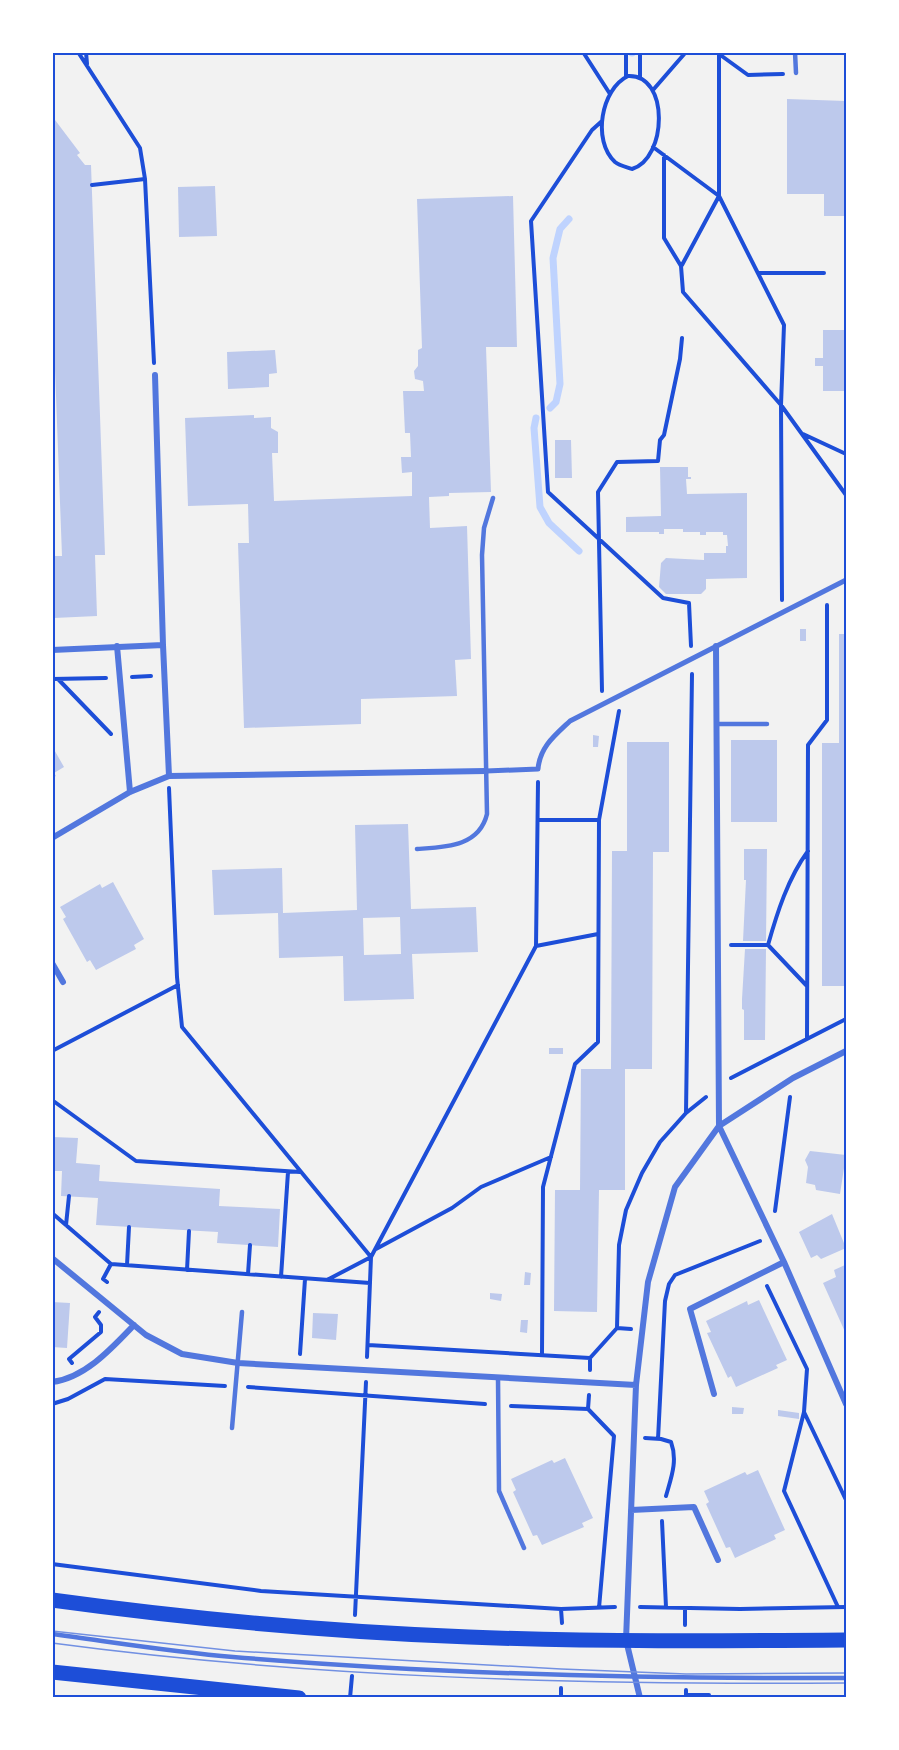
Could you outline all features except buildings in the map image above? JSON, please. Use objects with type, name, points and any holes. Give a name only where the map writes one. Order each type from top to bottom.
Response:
[{"type":"main road","points":[[52,1600],[245,1623],[470,1637],[846,1640]]},
{"type":"main road","points":[[52,1672],[299,1698]]},
{"type":"street","points":[[155,375],[169,776]]},
{"type":"street","points":[[52,838],[130,792],[169,776],[538,769],[542,750],[553,736],[570,721],[846,580]]},
{"type":"street","points":[[52,650],[163,645]]},
{"type":"street","points":[[117,646],[130,792]]},
{"type":"street","points":[[716,646],[719,1126],[784,1262],[846,1404]]},
{"type":"street","points":[[52,963],[63,982]]},
{"type":"street","points":[[640,1698],[626,1640],[636,1385],[648,1282],[675,1187],[719,1126],[793,1078],[846,1051]]},
{"type":"street","points":[[52,1258],[146,1335],[182,1354],[238,1363],[636,1385]]},
{"type":"street","points":[[714,1394],[690,1309],[784,1262]]},
{"type":"street","points":[[52,1382],[66,1380],[79,1372],[109,1351],[134,1325]]},
{"type":"street","points":[[631,1510],[694,1507],[718,1560]]},
{"type":"lane","points":[[795,52],[796,73]]},
{"type":"lane","points":[[417,849],[448,846],[471,838],[484,825],[487,814],[482,555],[484,528],[493,498]]},
{"type":"lane","points":[[717,724],[767,724]]},
{"type":"lane","points":[[232,1428],[242,1312]]},
{"type":"lane","points":[[498,1378],[499,1491],[524,1548]]},
{"type":"lane","points":[[52,1634],[231,1657],[404,1668],[635,1677],[846,1678]]},
{"type":"path","points":[[78,52],[140,148],[145,179],[155,375]]},
{"type":"path","points":[[86,52],[88,66]]},
{"type":"path","points":[[583,52],[610,94]]},
{"type":"path","points":[[626,52],[626,77]]},
{"type":"path","points":[[640,52],[640,77]]},
{"type":"path","points":[[652,90],[686,52]]},
{"type":"path","points":[[719,53],[748,75],[796,73]]},
{"type":"path","points":[[719,53],[719,195],[784,325],[782,612]]},
{"type":"path","points":[[626,77],[640,77],[649,84],[659,115],[653,147],[638,167],[632,169],[613,160],[608,150],[602,122],[603,110],[610,94],[626,77]]},
{"type":"path","points":[[602,122],[592,130],[531,221],[548,492],[663,598],[689,603],[692,658],[686,1113]]},
{"type":"path","points":[[653,147],[719,195]]},
{"type":"path","points":[[664,155],[664,238],[681,266],[683,292],[782,405],[846,495]]},
{"type":"path","points":[[92,185],[145,179]]},
{"type":"path","points":[[681,266],[719,195]]},
{"type":"path","points":[[758,273],[824,273]]},
{"type":"path","points":[[602,704],[598,492],[617,462],[658,461],[659,444],[664,435],[680,359],[682,338]]},
{"type":"path","points":[[802,434],[846,454]]},
{"type":"path","points":[[807,1039],[808,745],[827,720],[827,589]]},
{"type":"path","points":[[57,679],[126,751]]},
{"type":"path","points":[[542,1354],[543,1187],[575,1064],[598,1042],[598,820],[622,694]]},
{"type":"path","points":[[357,1597],[371,1257],[536,946],[538,769]]},
{"type":"path","points":[[169,776],[178,985],[182,1027],[371,1257]]},
{"type":"path","points":[[538,820],[598,820]]},
{"type":"path","points":[[768,945],[779,910],[799,863],[808,851]]},
{"type":"path","points":[[536,946],[598,934]]},
{"type":"path","points":[[743,945],[768,945],[807,986]]},
{"type":"path","points":[[52,1051],[178,985]]},
{"type":"path","points":[[368,1345],[590,1358],[616,1328],[619,1245],[626,1210],[642,1173],[660,1142],[686,1113],[736,1075],[846,1018]]},
{"type":"path","points":[[658,1439],[665,1301],[669,1284],[675,1275],[771,1237],[793,1078]]},
{"type":"path","points":[[52,1100],[136,1161],[300,1172]]},
{"type":"path","points":[[375,1249],[452,1208],[481,1187],[551,1157]]},
{"type":"path","points":[[281,1277],[288,1172]]},
{"type":"path","points":[[66,1225],[69,1196]]},
{"type":"path","points":[[52,1213],[111,1264],[370,1282]]},
{"type":"path","points":[[126,1265],[129,1227]]},
{"type":"path","points":[[187,1270],[189,1231]]},
{"type":"path","points":[[248,1274],[249,1245]]},
{"type":"path","points":[[327,1280],[371,1257]]},
{"type":"path","points":[[90,1387],[69,1359],[101,1332],[101,1325],[95,1317],[116,1291],[103,1279],[111,1264]]},
{"type":"path","points":[[761,1273],[807,1369],[804,1412],[784,1491],[838,1607]]},
{"type":"path","points":[[299,1367],[305,1279]]},
{"type":"path","points":[[52,1404],[68,1399],[105,1379],[588,1409],[614,1436],[671,1442],[675,1452],[674,1472],[662,1508],[666,1607]]},
{"type":"path","points":[[804,1412],[846,1500]]},
{"type":"path","points":[[599,1608],[614,1436]]},
{"type":"path","points":[[52,1564],[261,1591],[561,1609],[627,1606],[740,1609],[838,1607],[846,1604]]},
{"type":"path","points":[[702,1695],[709,1695]]},
{"type":"waterway","points":[[550,408],[556,402],[560,384],[553,258],[560,229],[569,219]]},
{"type":"waterway","points":[[536,418],[534,428],[540,507],[549,523],[579,551]]},
{"type":"tram line","points":[[52,1631],[235,1651],[561,1669],[686,1674],[846,1673]]},
{"type":"tram line","points":[[52,1643],[151,1655],[349,1672],[648,1683],[846,1683]]}]
